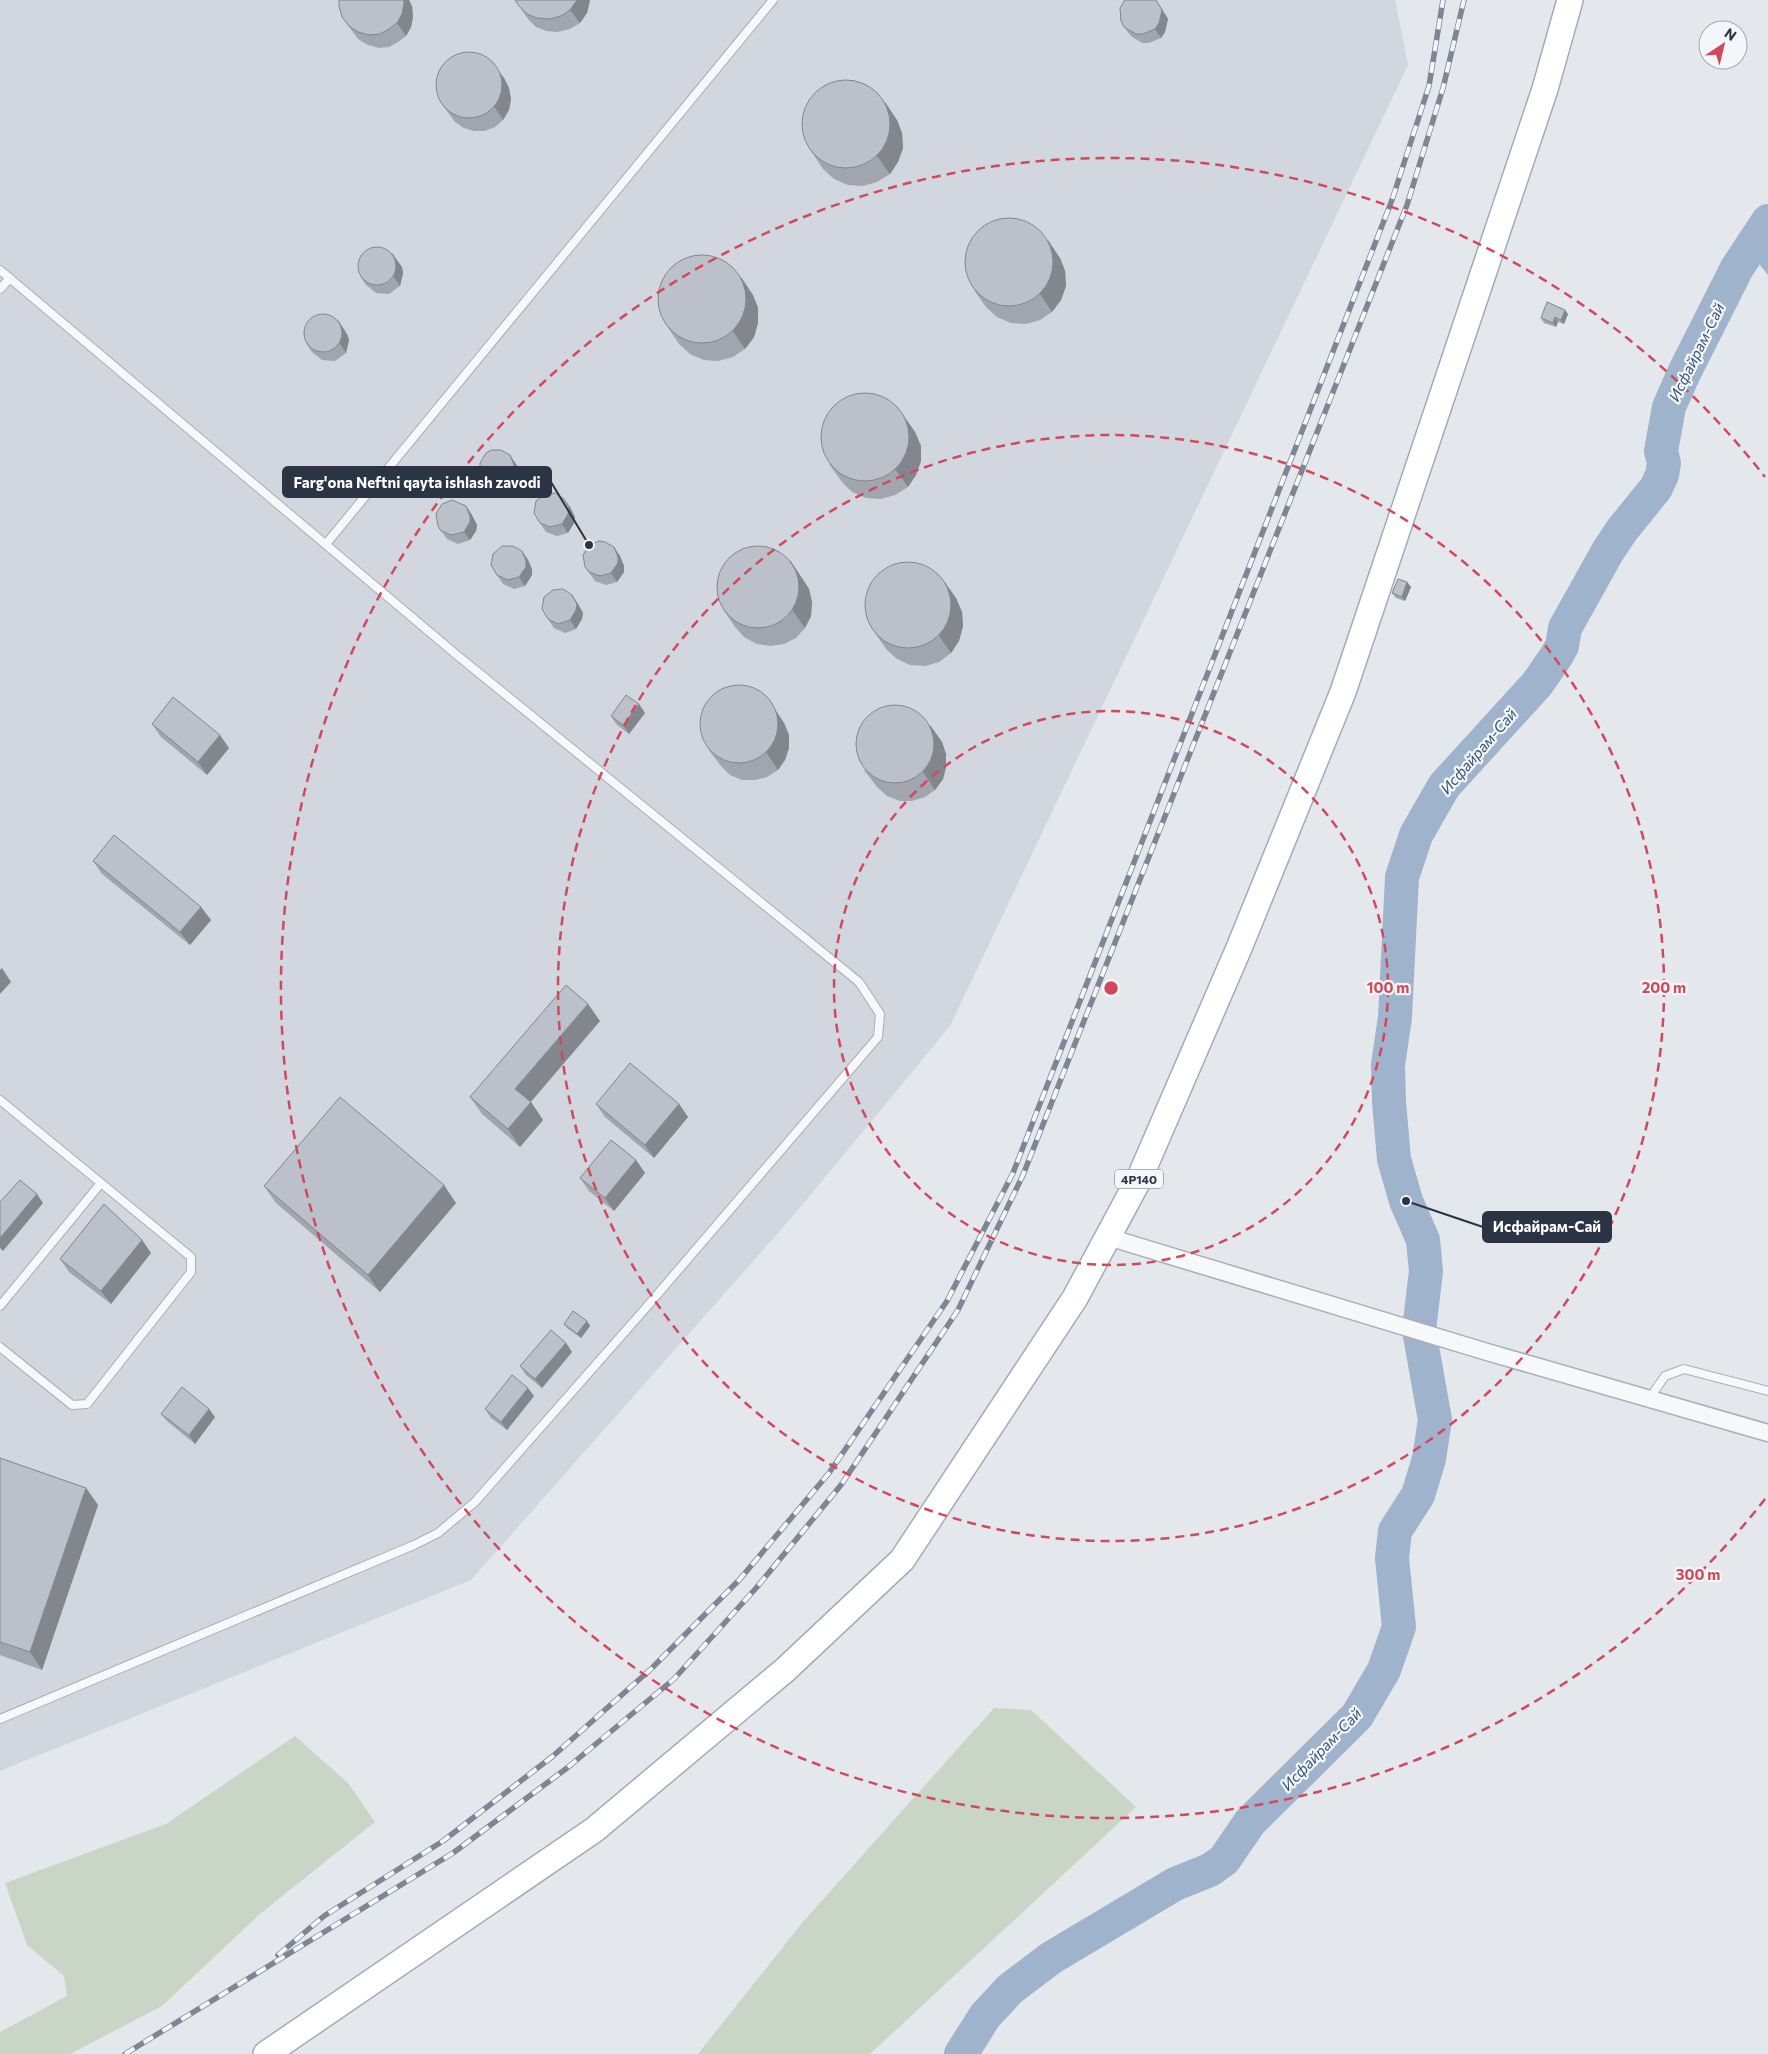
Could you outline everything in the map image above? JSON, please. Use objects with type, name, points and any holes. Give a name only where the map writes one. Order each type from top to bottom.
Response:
[{"type":"main road","name":"4P140","points":[[266,2054],[594,1830],[785,1670],[902,1560],[1075,1298],[1140,1178],[1239,948],[1343,692],[1542,98],[1570,0]]},
{"type":"street","points":[[1108,1237],[1487,1352],[1768,1433]]},
{"type":"lane","points":[[326,544],[773,0]]},
{"type":"lane","points":[[0,270],[473,668],[859,982],[880,1014],[878,1037],[644,1310],[475,1502],[438,1533],[414,1545],[0,1719]]},
{"type":"lane","points":[[0,289],[10,278]]},
{"type":"lane","points":[[0,1100],[191,1257],[191,1272],[88,1404],[72,1405],[0,1347]]},
{"type":"lane","points":[[0,1306],[102,1183]]},
{"type":"lane","points":[[1649,1399],[1665,1376],[1684,1369],[1768,1391]]},
{"type":"shaded area","points":[[0,0],[1395,0],[1408,65],[950,1026],[793,1216],[471,1580],[0,1771]]},
{"type":"green space","points":[[994,1708],[1031,1710],[1136,1807],[870,2054],[698,2054],[802,1923]]},
{"type":"green space","points":[[295,1736],[348,1783],[375,1822],[261,1913],[162,2006],[70,2054],[0,2054],[0,2032],[67,1996],[64,1976],[27,1945],[5,1883],[166,1824]]},
{"type":"water","points":[[1768,241],[1768,275],[1760,265]]},
{"type":"building","points":[[339,0],[404,0],[404,4],[402,14],[397,23],[380,34],[369,35],[358,32],[349,26],[342,17]]},
{"type":"building","points":[[515,0],[577,0],[570,10],[561,16],[549,19],[537,18],[527,14]]},
{"type":"building","points":[[1125,0],[1156,0],[1162,10],[1159,23],[1155,29],[1143,34],[1136,34],[1124,27],[1121,21],[1120,8]]},
{"type":"building","points":[[469,52],[481,55],[492,62],[499,73],[502,85],[499,97],[492,108],[481,115],[469,118],[457,115],[446,108],[439,97],[436,85],[439,73],[446,62],[457,55]]},
{"type":"building","points":[[846,80],[863,83],[871,87],[883,99],[887,107],[890,124],[887,141],[883,149],[871,161],[863,165],[846,168],[829,165],[821,161],[809,149],[805,141],[802,124],[805,107],[809,99],[821,87],[829,83]]},
{"type":"building","points":[[1009,218],[1026,221],[1034,225],[1046,237],[1050,245],[1053,262],[1050,279],[1046,287],[1034,299],[1026,303],[1009,306],[992,303],[984,299],[972,287],[968,279],[965,262],[968,245],[972,237],[984,225],[992,221]]},
{"type":"building","points":[[377,247],[384,248],[390,253],[395,259],[395,273],[390,279],[384,284],[377,285],[370,284],[364,279],[359,273],[358,266],[359,259],[364,253],[370,248]]},
{"type":"building","points":[[702,255],[719,258],[727,262],[739,274],[743,282],[746,299],[743,316],[739,324],[727,336],[719,340],[702,343],[685,340],[677,336],[665,324],[661,316],[658,299],[661,282],[665,274],[677,262],[685,258]]},
{"type":"building","points":[[1547,302],[1565,310],[1561,320],[1555,317],[1553,323],[1541,318]]},
{"type":"building","points":[[323,314],[330,315],[336,320],[341,326],[341,340],[336,346],[330,351],[323,352],[316,351],[310,346],[305,340],[304,333],[305,326],[310,320],[316,315]]},
{"type":"building","points":[[865,393],[882,396],[890,400],[902,412],[906,420],[909,437],[906,454],[902,462],[890,474],[882,478],[865,481],[848,478],[840,474],[828,462],[824,454],[821,437],[824,420],[828,412],[840,400],[848,396]]},
{"type":"building","points":[[491,450],[501,450],[510,455],[514,471],[508,481],[496,484],[485,480],[480,469],[480,463],[486,453]]},
{"type":"building","points":[[555,493],[564,499],[569,508],[562,524],[550,527],[540,523],[534,513],[536,501],[545,494]]},
{"type":"building","points":[[452,500],[466,506],[470,522],[464,532],[452,535],[441,531],[436,514],[442,504]]},
{"type":"building","points":[[599,541],[614,547],[618,557],[618,563],[611,573],[600,576],[589,572],[585,567],[583,555],[589,545]]},
{"type":"building","points":[[502,546],[513,546],[522,551],[526,567],[519,577],[508,580],[497,575],[491,565],[493,554]]},
{"type":"building","points":[[750,546],[766,546],[781,553],[792,564],[799,579],[796,603],[787,616],[766,628],[750,628],[735,621],[724,610],[717,595],[717,579],[724,564],[735,553]]},
{"type":"building","points":[[908,562],[924,565],[932,569],[944,581],[948,589],[951,605],[948,621],[944,629],[932,641],[924,645],[908,648],[892,645],[884,641],[872,629],[868,621],[865,605],[868,589],[872,581],[884,569],[892,565]]},
{"type":"building","points":[[1398,579],[1407,582],[1402,597],[1392,593]]},
{"type":"building","points":[[563,589],[572,595],[577,604],[570,620],[558,624],[548,619],[542,609],[544,597],[553,590]]},
{"type":"building","points":[[739,685],[754,688],[766,697],[775,709],[778,724],[775,739],[766,751],[754,760],[739,763],[724,760],[712,751],[703,739],[700,724],[703,709],[712,697],[724,688]]},
{"type":"building","points":[[626,695],[639,704],[623,725],[611,716]]},
{"type":"building","points":[[173,697],[220,735],[198,762],[152,724]]},
{"type":"building","points":[[887,705],[903,705],[917,711],[928,722],[934,736],[934,752],[928,766],[917,777],[903,783],[887,783],[873,777],[862,766],[856,752],[856,736],[862,722],[873,711]]},
{"type":"building","points":[[114,835],[201,907],[180,932],[93,861]]},
{"type":"building","points":[[566,985],[588,1004],[515,1089],[531,1102],[508,1129],[470,1097]]},
{"type":"building","points":[[630,1063],[679,1104],[645,1145],[596,1104]]},
{"type":"building","points":[[340,1097],[444,1185],[368,1275],[264,1186]]},
{"type":"building","points":[[611,1140],[636,1160],[605,1198],[580,1178]]},
{"type":"building","points":[[20,1180],[37,1194],[0,1238],[0,1202]]},
{"type":"building","points":[[104,1204],[142,1240],[101,1291],[60,1259]]},
{"type":"building","points":[[573,1311],[587,1321],[577,1334],[564,1324]]},
{"type":"building","points":[[551,1330],[566,1343],[535,1379],[520,1366]]},
{"type":"building","points":[[512,1375],[528,1388],[501,1422],[485,1409]]},
{"type":"building","points":[[182,1387],[209,1409],[189,1435],[161,1414]]},
{"type":"building","points":[[0,1458],[86,1488],[30,1652],[0,1642]]},
{"type":"waterway","name":"Исфайрам-Сай","points":[[961,2054],[985,2016],[1010,1989],[1051,1958],[1175,1884],[1210,1870],[1224,1860],[1250,1822],[1357,1716],[1384,1670],[1399,1627],[1392,1558],[1395,1531],[1418,1495],[1429,1459],[1435,1420],[1419,1330],[1426,1271],[1423,1240],[1406,1201],[1394,1159],[1389,1102],[1388,1065],[1395,1017],[1402,877],[1416,835],[1444,786],[1537,684],[1562,646],[1565,628],[1608,551],[1622,530],[1656,488],[1662,475],[1664,463],[1661,451],[1669,407],[1737,268],[1768,221]]},
{"type":"railway","points":[[278,1955],[324,1916],[443,1841],[553,1756],[651,1669],[740,1579],[829,1473],[947,1301],[1013,1173],[1392,200],[1429,86],[1443,0]]},
{"type":"railway","points":[[125,2054],[453,1853],[567,1768],[674,1679],[757,1587],[841,1485],[958,1310],[1023,1175],[1407,205],[1443,88],[1464,0]]},
{"type":"place","name":"Farg'ona Neftni qayta ishlash zavodi","points":[[589,545]]},
{"type":"place","name":"Исфайрам-Сай","points":[[1406,1201]]}]
